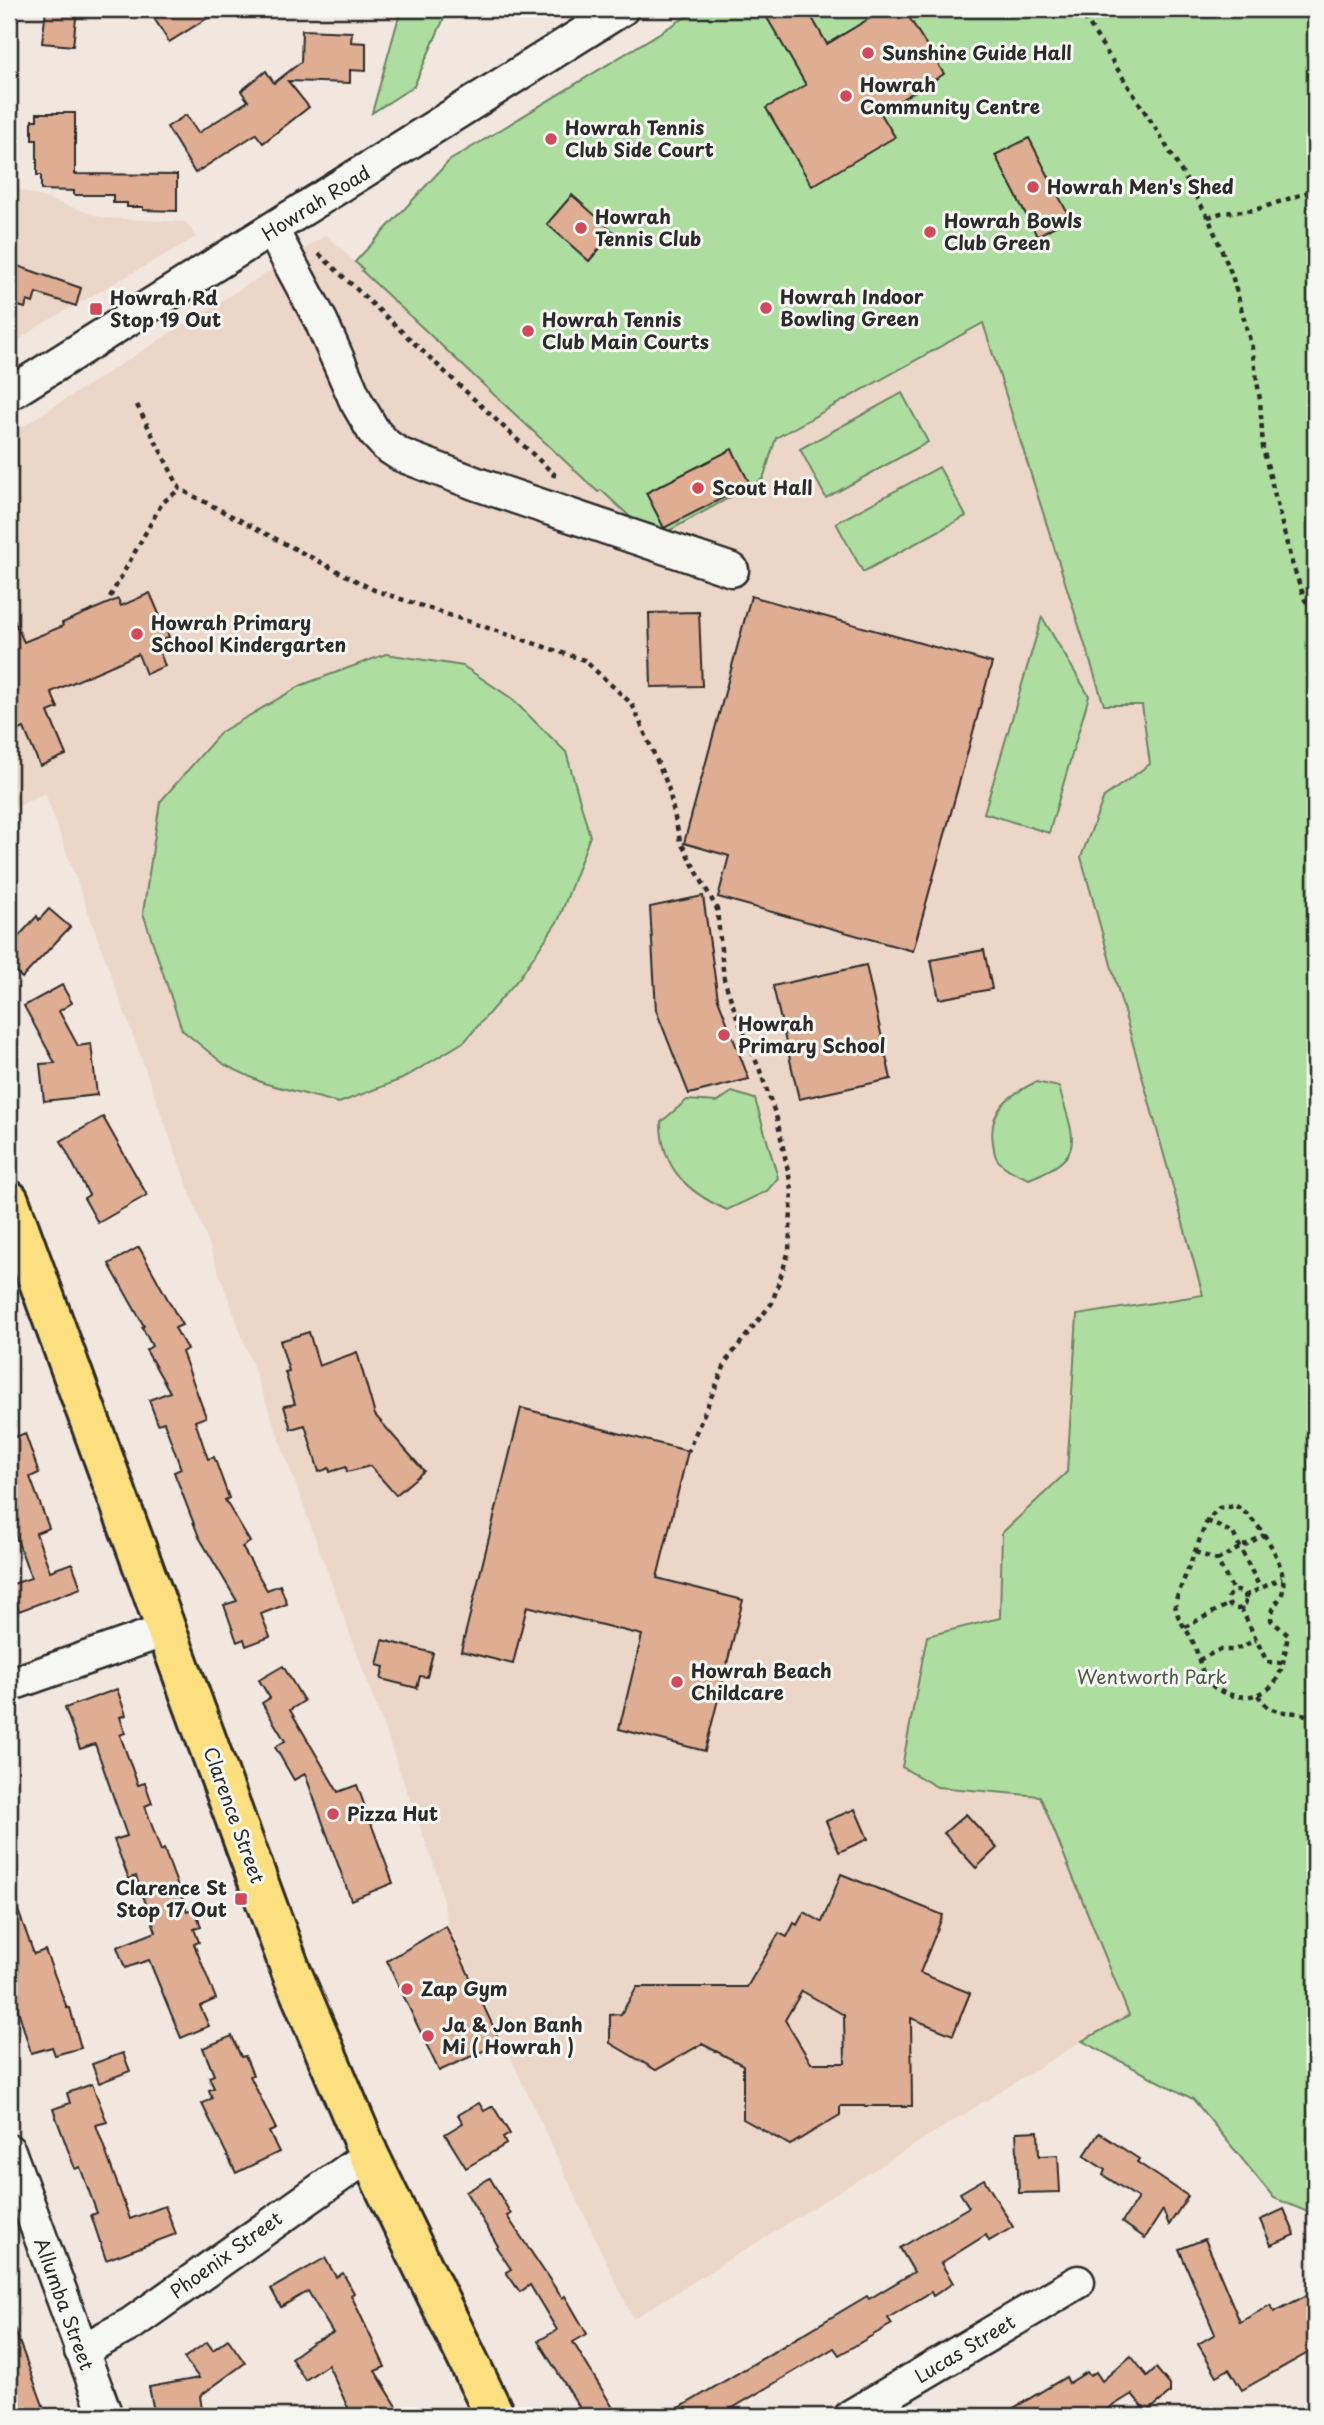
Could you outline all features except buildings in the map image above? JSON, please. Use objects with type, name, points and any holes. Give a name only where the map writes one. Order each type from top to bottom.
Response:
[{"type":"main road","name":"Clarence Street","points":[[9,1200],[291,1971],[369,2155],[495,2416]]},
{"type":"street","name":"Howrah Road","points":[[9,394],[622,9]]},
{"type":"street","points":[[272,230],[320,321],[356,401],[374,432],[387,446],[426,466],[732,570]]},
{"type":"street","points":[[9,1685],[166,1630]]},
{"type":"street","name":"Allumba Street","points":[[9,2151],[106,2416]]},
{"type":"street","name":"Phoenix Street","points":[[81,2351],[131,2324],[369,2155]]},
{"type":"street","name":"Lucas Street","points":[[851,2416],[1078,2282]]},
{"type":"path","points":[[1079,9],[1161,137],[1208,217],[1232,275],[1252,348],[1260,400],[1263,448],[1291,560],[1306,600],[1315,613]]},
{"type":"path","points":[[1208,217],[1255,210],[1315,190]]},
{"type":"path","points":[[316,251],[554,474],[550,508]]},
{"type":"path","points":[[136,405],[180,489],[374,590],[584,660],[632,704],[668,786],[680,841],[718,909],[724,979],[738,1020],[760,1068],[777,1119],[792,1190],[789,1251],[772,1303],[727,1360],[688,1451]]},
{"type":"path","points":[[110,597],[162,503],[180,489]]},
{"type":"path","points":[[1236,1506],[1247,1513],[1276,1556],[1283,1593],[1272,1608],[1271,1620],[1288,1635],[1283,1663],[1275,1683],[1258,1695],[1238,1697],[1222,1693],[1208,1681],[1193,1642],[1176,1616],[1175,1602],[1207,1521],[1219,1507],[1236,1506]]},
{"type":"path","points":[[1207,1521],[1233,1533],[1260,1588]]},
{"type":"path","points":[[1217,1560],[1264,1535]]},
{"type":"path","points":[[1195,1552],[1217,1560],[1234,1592]]},
{"type":"path","points":[[1245,1595],[1282,1578]]},
{"type":"path","points":[[1241,1608],[1233,1608],[1228,1598],[1234,1592],[1245,1595]]},
{"type":"path","points":[[1241,1608],[1246,1601],[1245,1595]]},
{"type":"path","points":[[1185,1627],[1229,1604]]},
{"type":"path","points":[[1241,1608],[1267,1662],[1283,1663]]},
{"type":"path","points":[[1199,1660],[1219,1650],[1234,1650],[1256,1640]]},
{"type":"path","points":[[1258,1695],[1264,1706],[1273,1712],[1293,1712],[1315,1719]]},
{"type":"shaded area","points":[[9,186],[104,218],[186,222],[196,237],[44,323],[9,346]]},
{"type":"shaded area","name":"Howrah Primary School","points":[[326,235],[654,539],[763,479],[776,438],[1004,310],[1106,263],[1315,1277],[1077,1316],[1067,1472],[1002,1533],[1000,1618],[937,1787],[1040,1796],[1129,2016],[1082,2041],[633,2319],[448,1924],[437,1874],[45,793],[9,811],[9,435]]},
{"type":"green space","points":[[401,9],[448,9],[414,86],[372,113]]},
{"type":"green space","name":"Wentworth Park","points":[[699,9],[1315,9],[1315,2215],[1274,2198],[1193,2099],[1082,2041],[1129,2015],[1040,1796],[937,1787],[902,1767],[927,1636],[1000,1618],[1002,1533],[1067,1472],[1077,1315],[1203,1295],[1081,857],[1104,797],[1150,764],[1142,705],[1104,705],[983,323],[776,438],[763,479],[654,539],[601,490],[598,492],[355,262],[449,161]]},
{"type":"green space","points":[[902,393],[928,442],[826,498],[800,449]]},
{"type":"green space","points":[[939,467],[966,516],[863,572],[836,523]]},
{"type":"green space","points":[[1042,617],[1089,696],[1049,833],[984,813]]},
{"type":"green space","points":[[386,654],[463,666],[511,698],[566,752],[590,836],[559,919],[520,977],[465,1041],[402,1079],[339,1103],[263,1083],[225,1065],[182,1030],[143,913],[160,802],[221,732],[302,685]]},
{"type":"green space","points":[[1036,1082],[1059,1087],[1069,1120],[1072,1144],[1069,1153],[1061,1162],[1029,1179],[1000,1163],[994,1151],[992,1131],[997,1112],[1002,1105],[1017,1092]]},
{"type":"green space","points":[[732,1092],[755,1099],[778,1178],[767,1191],[727,1210],[700,1195],[679,1176],[666,1153],[661,1122],[687,1100],[717,1102]]},
{"type":"place","name":"Sunshine Guide Hall","points":[[868,53]]},
{"type":"place","name":"Howrah Community Centre","points":[[846,96]]},
{"type":"place","name":"Howrah Tennis Club Side Court","points":[[551,139]]},
{"type":"place","name":"Howrah Men's Shed","points":[[1033,187]]},
{"type":"place","name":"Howrah Tennis Club","points":[[581,228]]},
{"type":"place","name":"Howrah Bowls Club Green","points":[[930,232]]},
{"type":"place","name":"Howrah Indoor Bowling Green","points":[[766,308]]},
{"type":"place","name":"Howrah Rd Stop 19 Out","points":[[96,309]]},
{"type":"place","name":"Howrah Tennis Club Main Courts","points":[[528,331]]},
{"type":"place","name":"Scout Hall","points":[[698,488]]},
{"type":"place","name":"Howrah Primary School Kindergarten","points":[[137,634]]},
{"type":"place","name":"Howrah Primary School","points":[[724,1035]]},
{"type":"place","name":"Howrah Beach Childcare","points":[[677,1682]]},
{"type":"place","name":"Pizza Hut","points":[[333,1814]]},
{"type":"place","name":"Clarence St Stop 17 Out","points":[[241,1899]]},
{"type":"place","name":"Zap Gym","points":[[407,1989]]},
{"type":"place","name":"Ja & Jon Banh Mi ( Howrah )","points":[[428,2036]]}]
